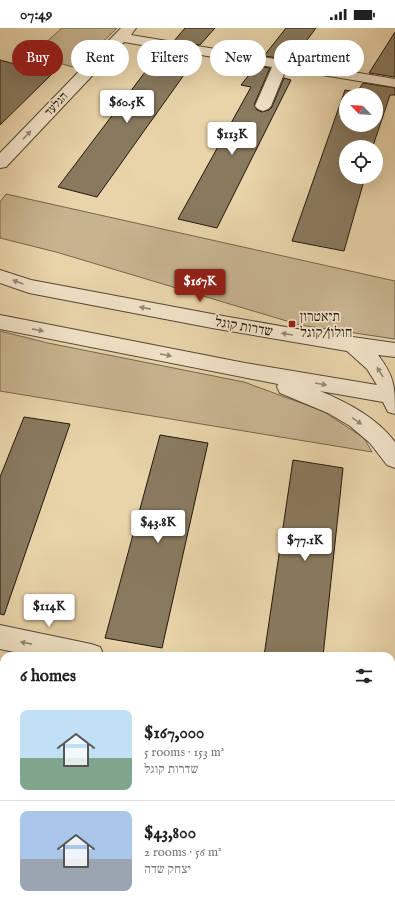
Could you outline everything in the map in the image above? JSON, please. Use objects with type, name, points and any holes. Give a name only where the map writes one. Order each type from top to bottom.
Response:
[{"type":"street","points":[[124,32],[274,62]]},
{"type":"street","name":"הגלעד","points":[[0,163],[124,32]]},
{"type":"street","points":[[263,106],[276,76]]},
{"type":"street","points":[[355,76],[395,83]]},
{"type":"street","name":"שדרות קוגל","points":[[0,276],[29,286],[243,327],[395,350]]},
{"type":"street","points":[[0,322],[394,400]]},
{"type":"street","points":[[352,344],[369,357],[380,370],[394,400]]},
{"type":"street","points":[[245,371],[326,403],[357,420],[379,438],[395,460]]},
{"type":"street","points":[[0,638],[71,652]]},
{"type":"shaded area","points":[[62,28],[117,28],[105,40],[71,40],[71,67],[63,64],[63,40],[49,40]]},
{"type":"shaded area","points":[[6,194],[395,281],[395,339],[300,325],[56,252],[0,238],[0,202]]},
{"type":"shaded area","points":[[0,331],[48,343],[244,382],[323,411],[364,438],[372,452],[0,391]]},
{"type":"building","points":[[185,28],[215,28],[202,43],[202,40],[175,40]]},
{"type":"building","points":[[286,28],[316,28],[307,40],[277,40]]},
{"type":"building","points":[[395,32],[395,77],[369,73]]},
{"type":"building","points":[[274,43],[274,57],[266,56],[266,53]]},
{"type":"building","points":[[0,60],[12,63],[12,76],[50,76],[0,125]]},
{"type":"building","points":[[266,67],[270,68],[254,105],[257,110],[262,112],[269,110],[272,107],[284,78],[291,80],[217,228],[178,219],[251,87],[241,85],[248,76],[266,76]]},
{"type":"building","points":[[142,76],[183,76],[97,197],[58,187]]},
{"type":"building","points":[[363,83],[395,88],[395,95],[390,95],[383,116],[383,88],[360,88]]},
{"type":"building","points":[[339,107],[339,132],[378,132],[375,140],[339,140],[339,184],[363,184],[344,251],[292,241]]},
{"type":"building","points":[[24,417],[70,424],[4,615],[0,614],[0,477]]},
{"type":"building","points":[[160,435],[208,443],[162,648],[105,638]]},
{"type":"building","points":[[293,460],[343,468],[323,652],[265,652]]},
{"type":"place","name":"תיאטרון חולון/קוגל","points":[[292,324]]}]
